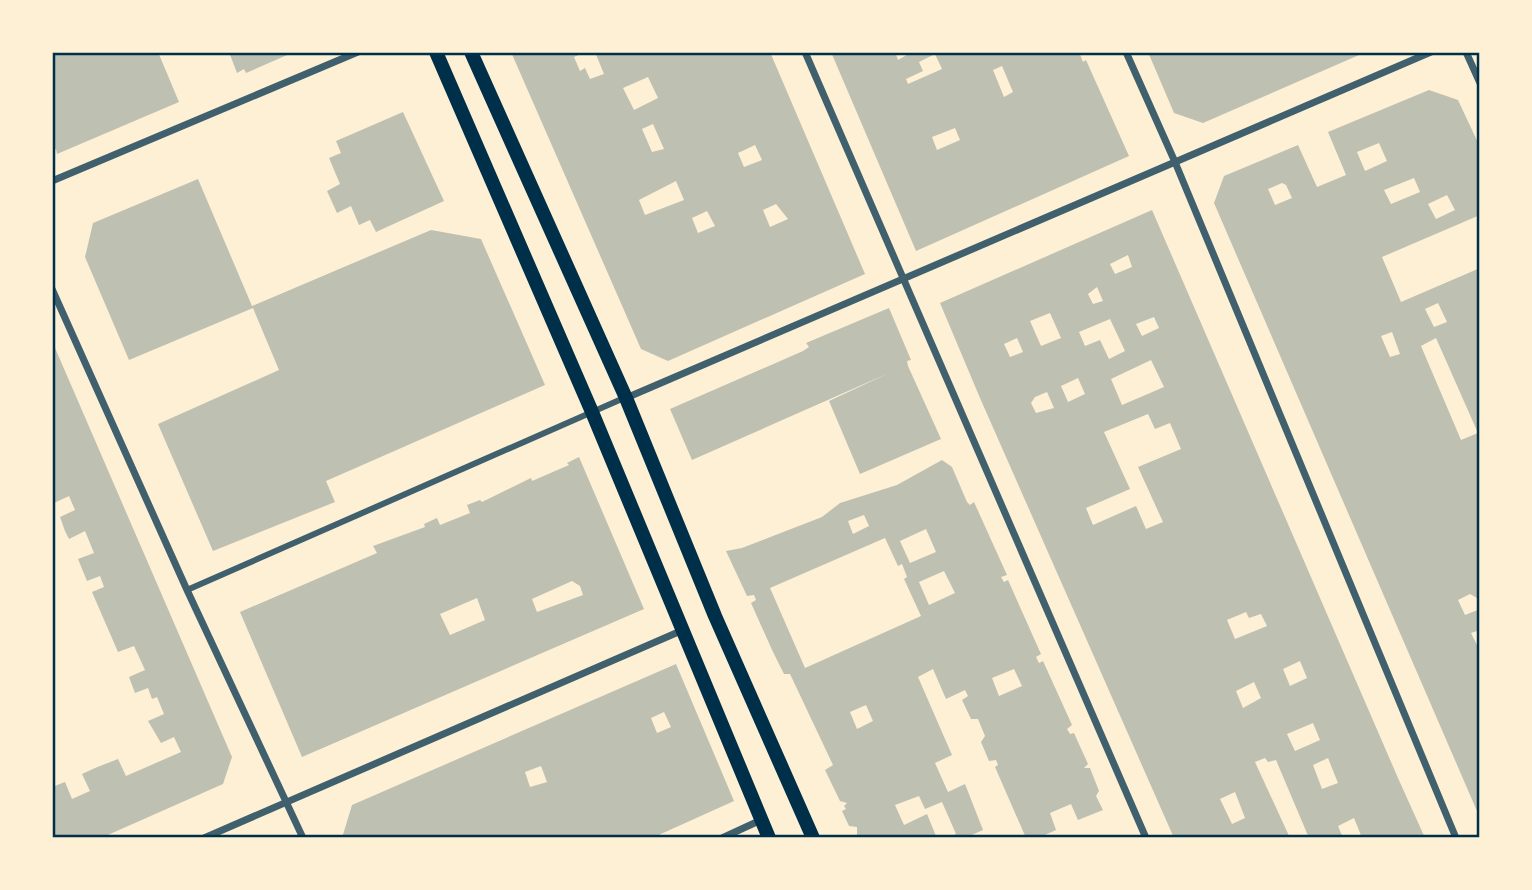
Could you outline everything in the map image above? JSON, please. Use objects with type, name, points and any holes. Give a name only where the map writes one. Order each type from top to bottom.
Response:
[{"type":"main road","points":[[436,52],[592,412],[769,838]]},
{"type":"main road","points":[[471,52],[626,398],[715,616],[813,838]]},
{"type":"street","points":[[52,181],[358,52]]},
{"type":"street","points":[[805,52],[1146,838]]},
{"type":"street","points":[[1126,52],[1175,162],[1456,838]]},
{"type":"street","points":[[187,590],[592,412],[906,280],[1431,52]]},
{"type":"street","points":[[1466,52],[1479,83]]},
{"type":"street","points":[[52,289],[187,590],[303,838]]},
{"type":"street","points":[[204,838],[684,630]]},
{"type":"street","points":[[722,838],[761,820]]},
{"type":"building","points":[[52,52],[158,52],[179,102],[57,154],[56,149],[52,151]]},
{"type":"building","points":[[229,52],[294,52],[246,73],[244,69],[237,73]]},
{"type":"building","points":[[511,52],[586,52],[574,57],[580,71],[585,68],[590,79],[604,74],[595,52],[770,52],[865,274],[668,361],[641,349]],"holes":[[[648,77],[658,98],[634,110],[623,88]],[[653,124],[664,149],[652,152],[642,129]],[[755,145],[762,160],[744,167],[738,153]],[[676,181],[684,200],[645,215],[639,200]],[[776,204],[788,219],[770,227],[763,210]],[[707,211],[715,226],[698,233],[692,218]]]},
{"type":"building","points":[[831,52],[895,52],[898,60],[912,52],[1079,52],[1083,62],[1086,60],[1129,156],[916,251]],"holes":[[[935,54],[942,69],[908,84],[906,79],[923,71],[919,62]],[[1002,66],[1013,92],[1004,97],[993,70]],[[955,128],[960,140],[937,150],[932,137]]]},
{"type":"building","points":[[1148,52],[1366,52],[1203,123],[1174,113]]},
{"type":"building","points":[[1429,90],[1458,100],[1480,147],[1480,215],[1382,257],[1401,302],[1480,268],[1480,604],[1477,598],[1470,594],[1458,600],[1465,615],[1480,609],[1480,630],[1471,633],[1480,651],[1480,818],[1214,203],[1224,176],[1298,145],[1317,187],[1346,175],[1328,132]],"holes":[[[1379,143],[1387,161],[1365,171],[1357,152]],[[1414,178],[1420,192],[1391,204],[1384,190]],[[1282,183],[1286,185],[1292,198],[1275,205],[1268,189]],[[1447,195],[1455,210],[1436,219],[1428,204]],[[1438,303],[1447,322],[1434,327],[1425,309]],[[1392,332],[1400,354],[1390,357],[1381,336]],[[1436,338],[1478,433],[1461,440],[1421,346]]]},
{"type":"building","points":[[403,112],[444,201],[376,232],[370,220],[359,225],[351,206],[337,213],[327,191],[340,184],[329,158],[341,153],[336,141]]},
{"type":"building","points":[[198,179],[252,306],[431,230],[481,239],[545,385],[326,481],[335,502],[213,551],[158,424],[279,370],[253,308],[129,360],[85,257],[93,223]]},
{"type":"building","points":[[1152,210],[1425,838],[1362,838],[1354,818],[1338,826],[1343,838],[1309,838],[1276,760],[1268,762],[1265,758],[1255,762],[1290,838],[1174,838],[940,303]],"holes":[[[1128,255],[1132,267],[1115,274],[1110,264]],[[1097,287],[1103,301],[1093,304],[1088,294]],[[1050,313],[1061,338],[1041,346],[1030,321]],[[1154,317],[1159,328],[1142,336],[1136,324]],[[1110,319],[1125,351],[1109,359],[1100,340],[1085,346],[1079,332]],[[1017,338],[1023,352],[1010,357],[1004,344]],[[1151,360],[1164,387],[1122,405],[1111,379]],[[1078,378],[1085,394],[1068,402],[1061,386]],[[1047,392],[1054,408],[1036,413],[1031,403],[1035,397]],[[1148,414],[1155,429],[1170,423],[1181,449],[1138,467],[1163,522],[1146,529],[1136,506],[1093,525],[1086,508],[1130,489],[1104,432]],[[1246,612],[1249,618],[1261,614],[1267,626],[1235,639],[1227,620]],[[1300,661],[1307,678],[1290,686],[1283,669]],[[1254,682],[1261,698],[1243,708],[1236,691]],[[1313,723],[1320,740],[1295,751],[1287,734]],[[1328,758],[1338,783],[1322,789],[1313,765]],[[1235,792],[1245,818],[1232,824],[1220,799]]]},
{"type":"building","points":[[889,308],[911,360],[907,361],[908,366],[941,439],[860,474],[829,401],[889,373],[692,460],[670,409],[803,351],[809,347],[806,343]]},
{"type":"building","points":[[52,341],[232,757],[223,784],[101,838],[52,838],[52,787],[65,782],[72,799],[90,791],[82,774],[95,768],[118,759],[126,776],[181,752],[174,737],[161,743],[148,721],[164,714],[157,697],[152,699],[148,688],[135,693],[129,677],[145,670],[134,646],[118,652],[92,592],[104,587],[100,576],[87,581],[78,559],[94,553],[85,531],[69,539],[65,531],[60,517],[75,510],[69,496],[52,504],[52,476],[55,475],[52,469]]},
{"type":"building","points":[[579,457],[644,609],[302,757],[240,612],[377,553],[373,546],[425,527],[424,524],[437,518],[440,525],[470,513],[467,505],[480,500],[482,502],[531,478],[532,481],[569,465],[567,463]],"holes":[[[572,581],[580,586],[583,595],[537,612],[532,599]],[[477,598],[485,620],[450,635],[440,614]]]},
{"type":"building","points":[[942,460],[952,467],[967,502],[970,505],[974,502],[1007,575],[1001,577],[1004,582],[1008,580],[1041,654],[1036,657],[1039,663],[1043,661],[1072,725],[1067,729],[1070,734],[1074,733],[1088,764],[1084,768],[1090,768],[1099,791],[1096,796],[1103,810],[1078,820],[1071,804],[1050,813],[1056,830],[1038,838],[1026,838],[995,767],[998,765],[996,760],[989,761],[981,742],[985,736],[978,719],[971,719],[962,700],[968,696],[965,690],[946,699],[933,669],[918,677],[952,755],[935,763],[948,792],[965,784],[983,830],[967,837],[948,837],[956,834],[942,802],[925,809],[919,796],[895,805],[904,825],[927,814],[936,836],[857,838],[857,827],[849,826],[842,811],[846,809],[844,806],[847,803],[840,801],[825,770],[833,765],[790,674],[784,674],[773,652],[751,603],[756,600],[754,595],[747,596],[726,551],[742,548],[822,517],[840,503],[897,485]],"holes":[[[864,515],[869,526],[853,534],[848,521]],[[926,529],[936,552],[910,563],[900,541]],[[885,538],[898,566],[902,564],[907,577],[904,579],[921,616],[805,668],[770,588]],[[944,571],[955,593],[929,605],[919,582]],[[1014,669],[1022,686],[999,696],[992,678]],[[866,705],[873,721],[857,729],[850,712]]]},
{"type":"building","points":[[676,664],[734,801],[652,838],[342,838],[352,805]],"holes":[[[664,712],[671,727],[657,733],[651,718]],[[541,766],[547,782],[530,787],[525,772]]]}]
